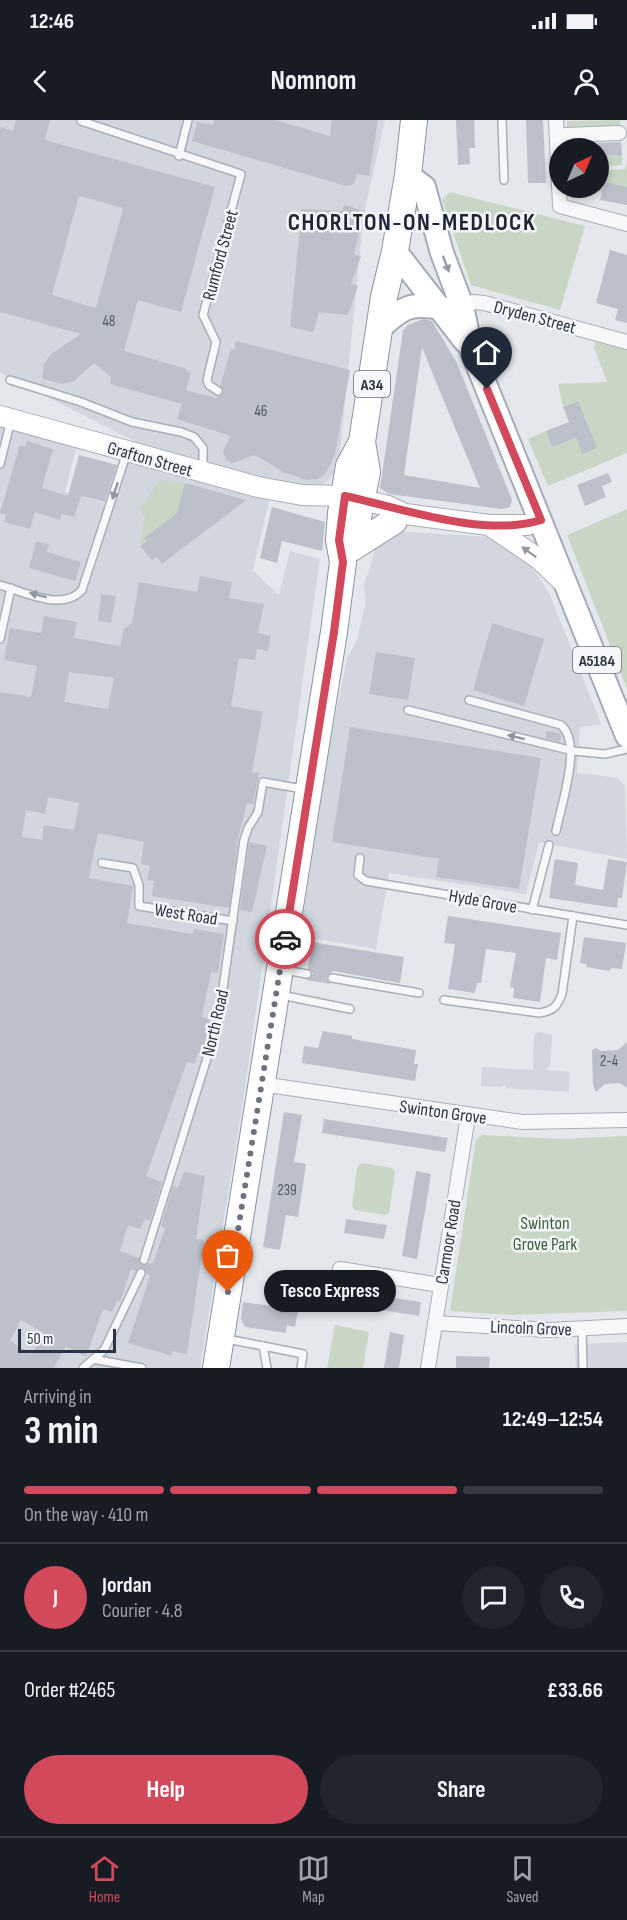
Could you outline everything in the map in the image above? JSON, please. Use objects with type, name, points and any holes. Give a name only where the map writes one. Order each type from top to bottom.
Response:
[{"type":"highway","name":"A34","points":[[216,1368],[346,555],[339,540],[351,507],[349,466],[362,442],[384,297],[395,251],[408,175],[414,120]]},
{"type":"highway","points":[[346,555],[400,517]]},
{"type":"main road","points":[[408,175],[424,187],[442,253],[452,307]]},
{"type":"main road","points":[[395,251],[452,307]]},
{"type":"main road","points":[[381,327],[400,310],[412,305],[452,307]]},
{"type":"main road","name":"A5184","points":[[452,307],[541,520],[627,736]]},
{"type":"street","points":[[556,120],[560,206],[627,224]]},
{"type":"street","points":[[565,135],[619,133]]},
{"type":"street","name":"Dryden Street","points":[[452,307],[473,302],[484,303],[627,342]]},
{"type":"street","name":"Grafton Street","points":[[6,417],[203,474],[302,495],[321,507],[351,507],[400,517],[489,525],[527,525],[541,520]]},
{"type":"street","points":[[489,525],[539,559],[565,584]]},
{"type":"street","name":"Swinton Grove","points":[[261,1084],[468,1116],[522,1122],[627,1120]]},
{"type":"street","name":"Carmoor Road","points":[[428,1368],[468,1116]]},
{"type":"street","points":[[340,1269],[440,1285]]},
{"type":"street","name":"Lincoln Grove","points":[[435,1323],[582,1330],[627,1326]]},
{"type":"lane","points":[[179,156],[188,120]]},
{"type":"lane","points":[[502,120],[504,180]]},
{"type":"lane","name":"Rumford Street","points":[[81,121],[179,156],[241,174],[203,315],[216,342],[207,380],[218,391]]},
{"type":"lane","points":[[10,380],[81,402],[132,422],[194,437],[203,448],[203,474]]},
{"type":"lane","points":[[0,464],[6,417]]},
{"type":"lane","points":[[0,585],[63,602],[75,598],[82,590],[127,452]]},
{"type":"lane","points":[[0,639],[11,588]]},
{"type":"lane","points":[[469,699],[561,725],[569,734],[573,751],[556,831]]},
{"type":"lane","points":[[408,710],[573,751],[605,754],[627,749]]},
{"type":"lane","name":"North Road","points":[[144,1260],[218,1023],[244,840],[258,812],[263,782],[309,789]]},
{"type":"lane","points":[[532,910],[549,845]]},
{"type":"lane","name":"Hyde Grove","points":[[360,858],[358,875],[366,881],[627,924]]},
{"type":"lane","name":"West Road","points":[[102,863],[134,868],[139,885],[139,906],[233,921]]},
{"type":"lane","points":[[444,1000],[539,1013],[550,1011],[558,1005],[562,994],[573,916]]},
{"type":"lane","points":[[280,969],[307,974]]},
{"type":"lane","points":[[332,978],[419,993]]},
{"type":"lane","points":[[276,994],[350,1009]]},
{"type":"lane","points":[[83,1368],[104,1350],[141,1273]]},
{"type":"lane","points":[[582,1330],[583,1368]]},
{"type":"lane","points":[[221,1338],[303,1354],[301,1368]]},
{"type":"lane","points":[[262,1346],[267,1368]]},
{"type":"lane","points":[[93,1359],[142,1368]]},
{"type":"shaded area","points":[[0,120],[385,120],[364,213],[338,472],[318,488],[272,480],[148,448],[0,373]]},
{"type":"shaded area","points":[[0,424],[77,445],[65,492],[108,504],[121,459],[269,501],[253,570],[279,595],[290,551],[320,559],[244,1095],[200,1368],[0,1368]]},
{"type":"shaded area","points":[[395,533],[490,537],[527,561],[540,579],[550,595],[601,724],[580,727],[577,773],[612,777],[619,779],[625,786],[627,859],[539,842],[526,894],[389,873],[376,949],[300,936],[331,736],[347,659],[357,640],[366,601],[364,585],[376,547]]},
{"type":"shaded area","points":[[538,1032],[552,1035],[550,1067],[547,1067],[547,1070],[570,1072],[569,1092],[506,1088],[505,1085],[501,1087],[481,1086],[482,1067],[533,1070],[534,1034]]},
{"type":"shaded area","points":[[627,1342],[627,1368],[576,1368],[575,1344]]},
{"type":"green space","points":[[620,120],[621,129],[567,131],[567,121]]},
{"type":"green space","points":[[622,155],[622,165],[609,166],[609,156]]},
{"type":"green space","points":[[627,163],[627,187],[609,183],[609,170],[625,169]]},
{"type":"green space","points":[[450,192],[585,226],[560,310],[471,285],[442,200]]},
{"type":"green space","points":[[595,342],[627,350],[627,453],[548,486],[528,439],[546,431],[552,447],[576,438],[582,453],[578,401],[563,407],[558,384],[607,382],[594,347]]},
{"type":"green space","points":[[160,480],[185,483],[177,513],[144,537],[147,541],[140,546],[145,517],[139,509]]},
{"type":"green space","points":[[627,509],[627,689],[567,535]]},
{"type":"green space","name":"Swinton Grove Park","points":[[483,1135],[558,1139],[627,1136],[627,1311],[509,1315],[450,1311],[476,1140]]},
{"type":"green space","points":[[361,1163],[392,1168],[395,1172],[389,1213],[386,1215],[354,1210],[352,1206],[357,1168]]},
{"type":"green space","points":[[335,1325],[369,1332],[363,1368],[327,1368]]},
{"type":"building","points":[[16,120],[50,120],[45,140],[215,187],[181,312],[138,300],[124,351],[187,369],[186,371],[191,373],[186,390],[216,398],[223,394],[220,386],[231,349],[234,350],[236,341],[350,370],[335,455],[326,473],[318,479],[306,480],[283,472],[255,455],[232,463],[226,460],[223,451],[231,436],[177,419],[182,404],[110,384],[111,377],[94,363],[74,381],[63,384],[42,379],[44,364],[51,354],[81,334],[0,312],[0,127],[13,131]],"holes":[[[79,196],[123,208],[96,308],[52,295]]]},
{"type":"building","points":[[215,120],[275,120],[330,136],[332,120],[378,120],[369,176],[357,174],[354,184],[346,186],[192,141],[197,122],[213,125]]},
{"type":"building","points":[[456,120],[474,120],[475,148],[469,148],[470,164],[458,165]]},
{"type":"building","points":[[526,120],[543,120],[546,183],[528,183]]},
{"type":"building","points":[[621,142],[622,155],[609,156],[609,143]]},
{"type":"building","points":[[609,183],[627,187],[627,205],[600,200],[601,198],[609,198]]},
{"type":"building","points":[[344,205],[365,211],[354,254],[361,256],[351,284],[358,286],[349,311],[347,315],[319,312],[313,332],[290,327],[302,209],[342,211]]},
{"type":"building","points":[[610,250],[627,255],[627,323],[615,320],[618,309],[596,303]]},
{"type":"building","points":[[423,319],[432,321],[457,363],[512,500],[510,507],[502,509],[389,494],[380,488],[403,331],[408,325]],"holes":[[[422,347],[480,488],[404,475]]]},
{"type":"building","points":[[578,401],[597,448],[582,454],[576,438],[552,447],[546,431],[569,422],[563,407]]},
{"type":"building","points":[[27,441],[53,449],[42,488],[68,496],[79,455],[117,465],[105,502],[81,496],[74,517],[62,514],[60,520],[35,512],[30,529],[4,522],[6,515],[0,513],[20,445],[25,447]]},
{"type":"building","points":[[608,473],[612,482],[602,486],[606,497],[585,506],[577,485]]},
{"type":"building","points":[[185,483],[246,500],[162,564],[157,557],[152,560],[140,546],[147,541],[144,538],[177,513]]},
{"type":"building","points":[[272,507],[325,522],[322,551],[282,541],[277,563],[260,558]]},
{"type":"building","points":[[36,541],[49,545],[47,552],[81,562],[75,581],[29,568]]},
{"type":"building","points":[[200,576],[232,582],[229,598],[264,604],[258,633],[271,636],[268,651],[257,649],[255,660],[239,658],[231,706],[263,712],[252,772],[259,773],[253,804],[247,803],[238,839],[229,908],[152,896],[154,881],[147,880],[150,866],[141,864],[144,842],[98,833],[89,878],[133,886],[127,923],[193,934],[194,929],[224,934],[218,973],[211,972],[202,1017],[213,1021],[202,1055],[198,1053],[195,1064],[187,1062],[146,1176],[162,1182],[150,1221],[145,1219],[140,1229],[128,1225],[120,1251],[139,1258],[142,1265],[153,1263],[165,1228],[161,1226],[173,1186],[178,1188],[184,1172],[205,1176],[196,1239],[204,1240],[187,1354],[172,1351],[172,1356],[128,1343],[150,1276],[140,1268],[136,1271],[131,1269],[120,1302],[117,1300],[112,1312],[103,1309],[86,1357],[66,1346],[54,1368],[0,1368],[0,692],[31,697],[37,666],[4,660],[10,628],[41,633],[44,616],[77,622],[74,638],[120,646],[124,629],[132,623],[139,582],[197,592]],"holes":[[[69,672],[114,678],[108,709],[64,702]],[[48,797],[79,803],[74,830],[44,825],[42,840],[22,837],[26,810],[45,814]],[[21,1320],[44,1333],[32,1354],[10,1341]]]},
{"type":"building","points":[[101,594],[116,596],[111,623],[98,621]]},
{"type":"building","points":[[492,623],[544,639],[524,706],[473,690]]},
{"type":"building","points":[[376,652],[415,658],[408,700],[369,694]]},
{"type":"building","points":[[350,727],[541,758],[519,889],[436,877],[439,859],[332,842]]},
{"type":"building","points":[[547,731],[561,734],[560,742],[545,738]]},
{"type":"building","points":[[249,842],[267,846],[252,912],[240,910]]},
{"type":"building","points":[[555,859],[578,863],[575,885],[603,890],[608,859],[627,862],[622,898],[618,898],[617,908],[549,898]]},
{"type":"building","points":[[448,916],[561,933],[557,960],[546,958],[540,1002],[513,998],[514,988],[510,987],[516,953],[486,949],[481,983],[477,983],[475,993],[448,989],[455,944],[444,943]]},
{"type":"building","points":[[584,937],[626,943],[622,969],[611,968],[610,971],[586,967],[587,964],[580,963]]},
{"type":"building","points":[[312,942],[404,957],[400,983],[333,971],[326,978],[331,984],[306,980],[313,974],[308,968]]},
{"type":"building","points":[[323,1031],[352,1036],[352,1039],[416,1050],[414,1064],[418,1064],[415,1081],[302,1063],[304,1046],[318,1048]]},
{"type":"building","points":[[627,1042],[627,1088],[620,1083],[605,1084],[596,1092],[593,1085],[592,1050],[596,1048],[601,1051],[618,1050]]},
{"type":"building","points":[[284,1112],[302,1115],[294,1162],[306,1164],[298,1217],[286,1215],[280,1250],[263,1247]]},
{"type":"building","points":[[324,1119],[448,1138],[445,1152],[322,1133]]},
{"type":"building","points":[[416,1171],[431,1174],[417,1259],[402,1256]]},
{"type":"building","points":[[346,1219],[387,1225],[384,1239],[344,1233]]},
{"type":"building","points":[[341,1290],[421,1302],[419,1316],[339,1303]]},
{"type":"building","points":[[243,1302],[298,1310],[295,1327],[287,1325],[286,1333],[245,1327],[241,1319]]},
{"type":"building","points":[[390,1332],[404,1335],[399,1368],[384,1368]]},
{"type":"building","points":[[456,1356],[490,1357],[489,1368],[456,1368]]},
{"type":"way so far","points":[[228,1292],[285,939]]},
{"type":"place","name":"Tesco Express","points":[[228,1292]]},
{"type":"district","name":"CHORLTON-ON-MEDLOCK","points":[[412,222]]},
{"type":"route","points":[[285,939],[334,632],[343,562],[339,540],[345,496],[388,506],[405,514],[489,525],[527,525],[541,520],[487,389]]}]
